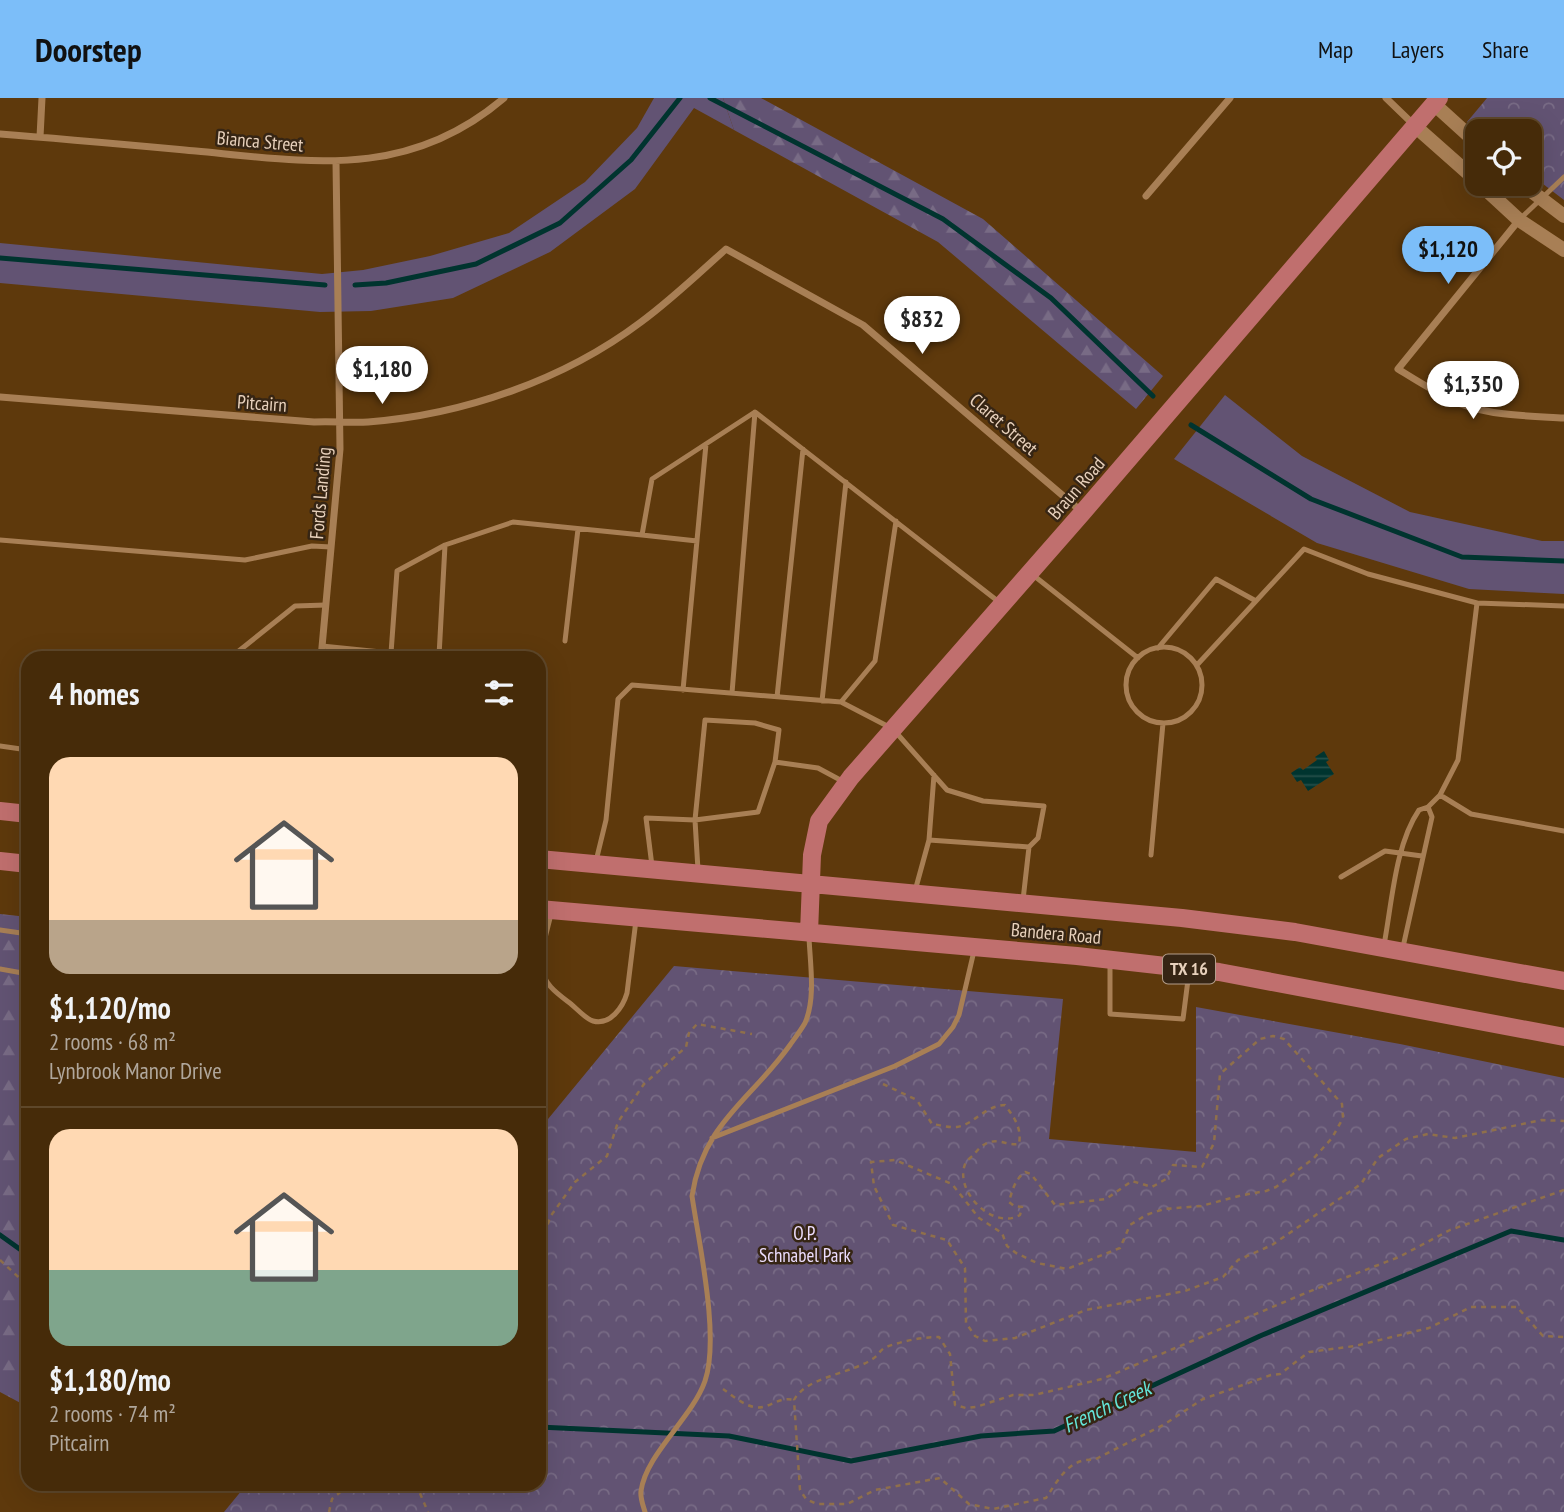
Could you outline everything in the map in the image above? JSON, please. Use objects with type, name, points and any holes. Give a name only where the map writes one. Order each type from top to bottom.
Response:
[{"type":"main road","name":"Braun Road","points":[[809,933],[812,855],[819,821],[846,783],[1416,127],[1433,100]]},
{"type":"main road","points":[[0,811],[21,813]]},
{"type":"main road","name":"Bandera Road","points":[[546,860],[1023,903],[1295,932],[1564,981]]},
{"type":"main road","points":[[0,862],[21,864]]},
{"type":"main road","name":"Bandera Road","points":[[546,909],[1110,959],[1219,972],[1564,1037]]},
{"type":"street","points":[[40,137],[42,98]]},
{"type":"street","name":"Bianca Street","points":[[0,134],[336,162],[385,156],[422,146],[473,121],[504,98]]},
{"type":"street","points":[[1146,196],[1230,98]]},
{"type":"street","points":[[1386,98],[1465,170]]},
{"type":"street","points":[[1433,100],[1465,131]]},
{"type":"street","name":"Fords Landing","points":[[322,651],[340,449],[336,162]]},
{"type":"street","points":[[1493,196],[1519,220],[1564,250]]},
{"type":"street","points":[[1537,196],[1564,216]]},
{"type":"street","points":[[1519,220],[1398,369],[1463,405],[1503,413],[1564,418]]},
{"type":"street","name":"Claret Street","points":[[726,249],[863,326],[1083,512]]},
{"type":"street","name":"Pitcairn","points":[[0,397],[271,420],[379,421],[434,412],[489,398],[541,379],[592,354],[639,323],[726,249]]},
{"type":"lane","points":[[1519,220],[1564,177]]},
{"type":"lane","points":[[642,536],[652,480],[755,412]]},
{"type":"lane","points":[[755,412],[1002,604]]},
{"type":"lane","points":[[732,693],[755,412]]},
{"type":"lane","points":[[683,690],[706,444]]},
{"type":"lane","points":[[778,697],[803,449]]},
{"type":"lane","points":[[822,701],[846,482]]},
{"type":"lane","points":[[841,702],[875,661],[896,521]]},
{"type":"lane","points":[[390,651],[397,571],[445,545],[513,522],[697,541]]},
{"type":"lane","points":[[565,641],[578,529]]},
{"type":"lane","points":[[0,540],[245,560],[312,546],[331,547]]},
{"type":"lane","points":[[439,651],[445,545]]},
{"type":"lane","points":[[1196,665],[1304,549],[1368,574],[1477,603],[1564,606]]},
{"type":"lane","points":[[1030,573],[1138,658]]},
{"type":"lane","points":[[1158,648],[1180,651],[1196,665],[1202,688],[1194,709],[1185,717],[1163,723],[1140,715],[1127,693],[1130,669],[1138,658],[1158,648],[1216,579],[1256,601]]},
{"type":"lane","points":[[1383,947],[1410,824],[1419,810],[1428,807],[1440,795],[1458,760],[1477,603]]},
{"type":"lane","points":[[239,651],[295,606],[326,605]]},
{"type":"lane","points":[[323,646],[360,651]]},
{"type":"lane","points":[[595,864],[606,820],[618,699],[632,685],[841,702],[893,729],[947,790],[983,801],[1044,806],[1038,838],[1029,847],[1023,903]]},
{"type":"lane","points":[[653,869],[646,818],[695,820],[758,812],[775,762],[779,730],[755,723],[705,720],[695,820],[698,873]]},
{"type":"lane","points":[[1151,855],[1163,723]]},
{"type":"lane","points":[[0,746],[21,749]]},
{"type":"lane","points":[[775,762],[818,768],[846,783]]},
{"type":"lane","points":[[915,893],[929,840],[934,775]]},
{"type":"lane","points":[[1440,795],[1471,814],[1564,831]]},
{"type":"lane","points":[[1402,950],[1432,817],[1428,807]]},
{"type":"lane","points":[[929,840],[1029,847]]},
{"type":"lane","points":[[1341,877],[1385,851],[1422,856]]},
{"type":"lane","points":[[546,981],[553,990],[592,1021],[603,1021],[614,1016],[624,1004],[627,993],[636,917]]},
{"type":"lane","points":[[0,930],[21,933]]},
{"type":"lane","points":[[645,1512],[640,1494],[644,1478],[705,1381],[711,1352],[692,1196],[695,1175],[704,1150],[721,1124],[781,1057],[805,1022],[810,1000],[809,933]]},
{"type":"lane","points":[[712,1138],[867,1077],[939,1044],[959,1015],[975,947]]},
{"type":"lane","points":[[1110,959],[1110,1014],[1183,1020],[1189,969]]},
{"type":"lane","points":[[0,969],[21,973]]},
{"type":"path","points":[[546,1230],[550,1217],[575,1182],[607,1156],[618,1122],[644,1084],[686,1047],[689,1032],[697,1024],[752,1034]]},
{"type":"path","points":[[867,1077],[917,1100],[933,1124],[957,1127],[993,1105],[1005,1105],[1016,1121],[1019,1144],[1012,1145],[999,1140],[984,1144],[966,1162],[964,1179],[971,1196],[984,1210],[1000,1219],[1012,1220],[1020,1215],[1022,1207],[1009,1202],[1011,1194],[1018,1177],[1025,1172],[1031,1174],[1055,1205],[1106,1199],[1132,1181],[1152,1187],[1166,1179],[1173,1165],[1202,1167],[1214,1143],[1220,1074],[1260,1039],[1284,1039],[1342,1104],[1343,1118],[1332,1138],[1314,1158],[1276,1187],[1201,1206],[1164,1209],[1146,1215],[1130,1225],[1120,1248],[1068,1269],[1037,1263],[1016,1254],[1007,1246],[1002,1234],[979,1218],[952,1184],[895,1160],[871,1162],[874,1186],[893,1225],[947,1240],[965,1268],[965,1323],[975,1336],[985,1342],[1025,1336],[1061,1318],[1086,1310],[1185,1291],[1223,1277],[1238,1260],[1272,1245],[1361,1184],[1378,1158],[1406,1139],[1428,1134],[1455,1138],[1542,1120],[1564,1121]]},
{"type":"path","points":[[1564,1190],[1450,1230],[1399,1257],[1308,1292],[1102,1379],[1034,1395],[1013,1395],[966,1408],[956,1405],[950,1354],[939,1337],[923,1337],[883,1348],[874,1358],[808,1385],[798,1392],[794,1400],[800,1490],[806,1499],[817,1504],[847,1504],[875,1490],[940,1478],[970,1504],[993,1509],[1046,1499],[1071,1464],[1086,1459],[1094,1460],[1165,1424],[1203,1399],[1280,1374],[1309,1352],[1355,1346],[1429,1328],[1471,1307],[1517,1307],[1543,1336],[1564,1337]]},
{"type":"path","points":[[0,1260],[21,1280]]},
{"type":"path","points":[[723,1389],[754,1407],[762,1408],[784,1398],[794,1400]]},
{"type":"path","points":[[329,1512],[332,1499],[342,1491]]},
{"type":"path","points":[[419,1491],[428,1512]]},
{"type":"green space","points":[[654,98],[723,98],[734,130],[694,108],[635,189],[550,252],[453,298],[371,311],[320,312],[0,283],[0,243],[322,274],[363,270],[430,256],[509,233],[585,182],[637,128]]},
{"type":"green space","points":[[723,98],[761,98],[983,219],[1163,376],[1136,409],[938,242],[734,130]]},
{"type":"green space","points":[[1487,98],[1564,98],[1564,200],[1542,183],[1542,119],[1470,119]]},
{"type":"green space","points":[[1225,395],[1302,456],[1410,512],[1542,541],[1564,541],[1564,594],[1469,589],[1317,543],[1174,459]]},
{"type":"green space","points":[[0,914],[21,916],[21,1403],[0,1392]]},
{"type":"green space","name":"O.P. Schnabel Park","points":[[674,966],[1063,999],[1049,1139],[1196,1152],[1196,1007],[1400,1044],[1564,1078],[1564,1512],[224,1512],[241,1491],[546,1491],[546,1121]]},
{"type":"water","points":[[1324,751],[1329,760],[1326,762],[1334,774],[1308,791],[1301,780],[1297,782],[1291,773],[1300,767],[1303,770]]},
{"type":"waterway","points":[[355,285],[386,283],[476,264],[560,223],[631,160],[680,98]]},
{"type":"waterway","points":[[710,98],[943,219],[1051,298],[1153,396]]},
{"type":"waterway","points":[[0,258],[325,285]]},
{"type":"waterway","points":[[1191,425],[1311,499],[1462,557],[1564,561]]},
{"type":"waterway","name":"French Creek","points":[[546,1427],[729,1436],[851,1461],[981,1436],[1054,1431],[1260,1336],[1511,1231],[1564,1240]]},
{"type":"waterway","name":"French Creek","points":[[0,1235],[21,1250]]}]
